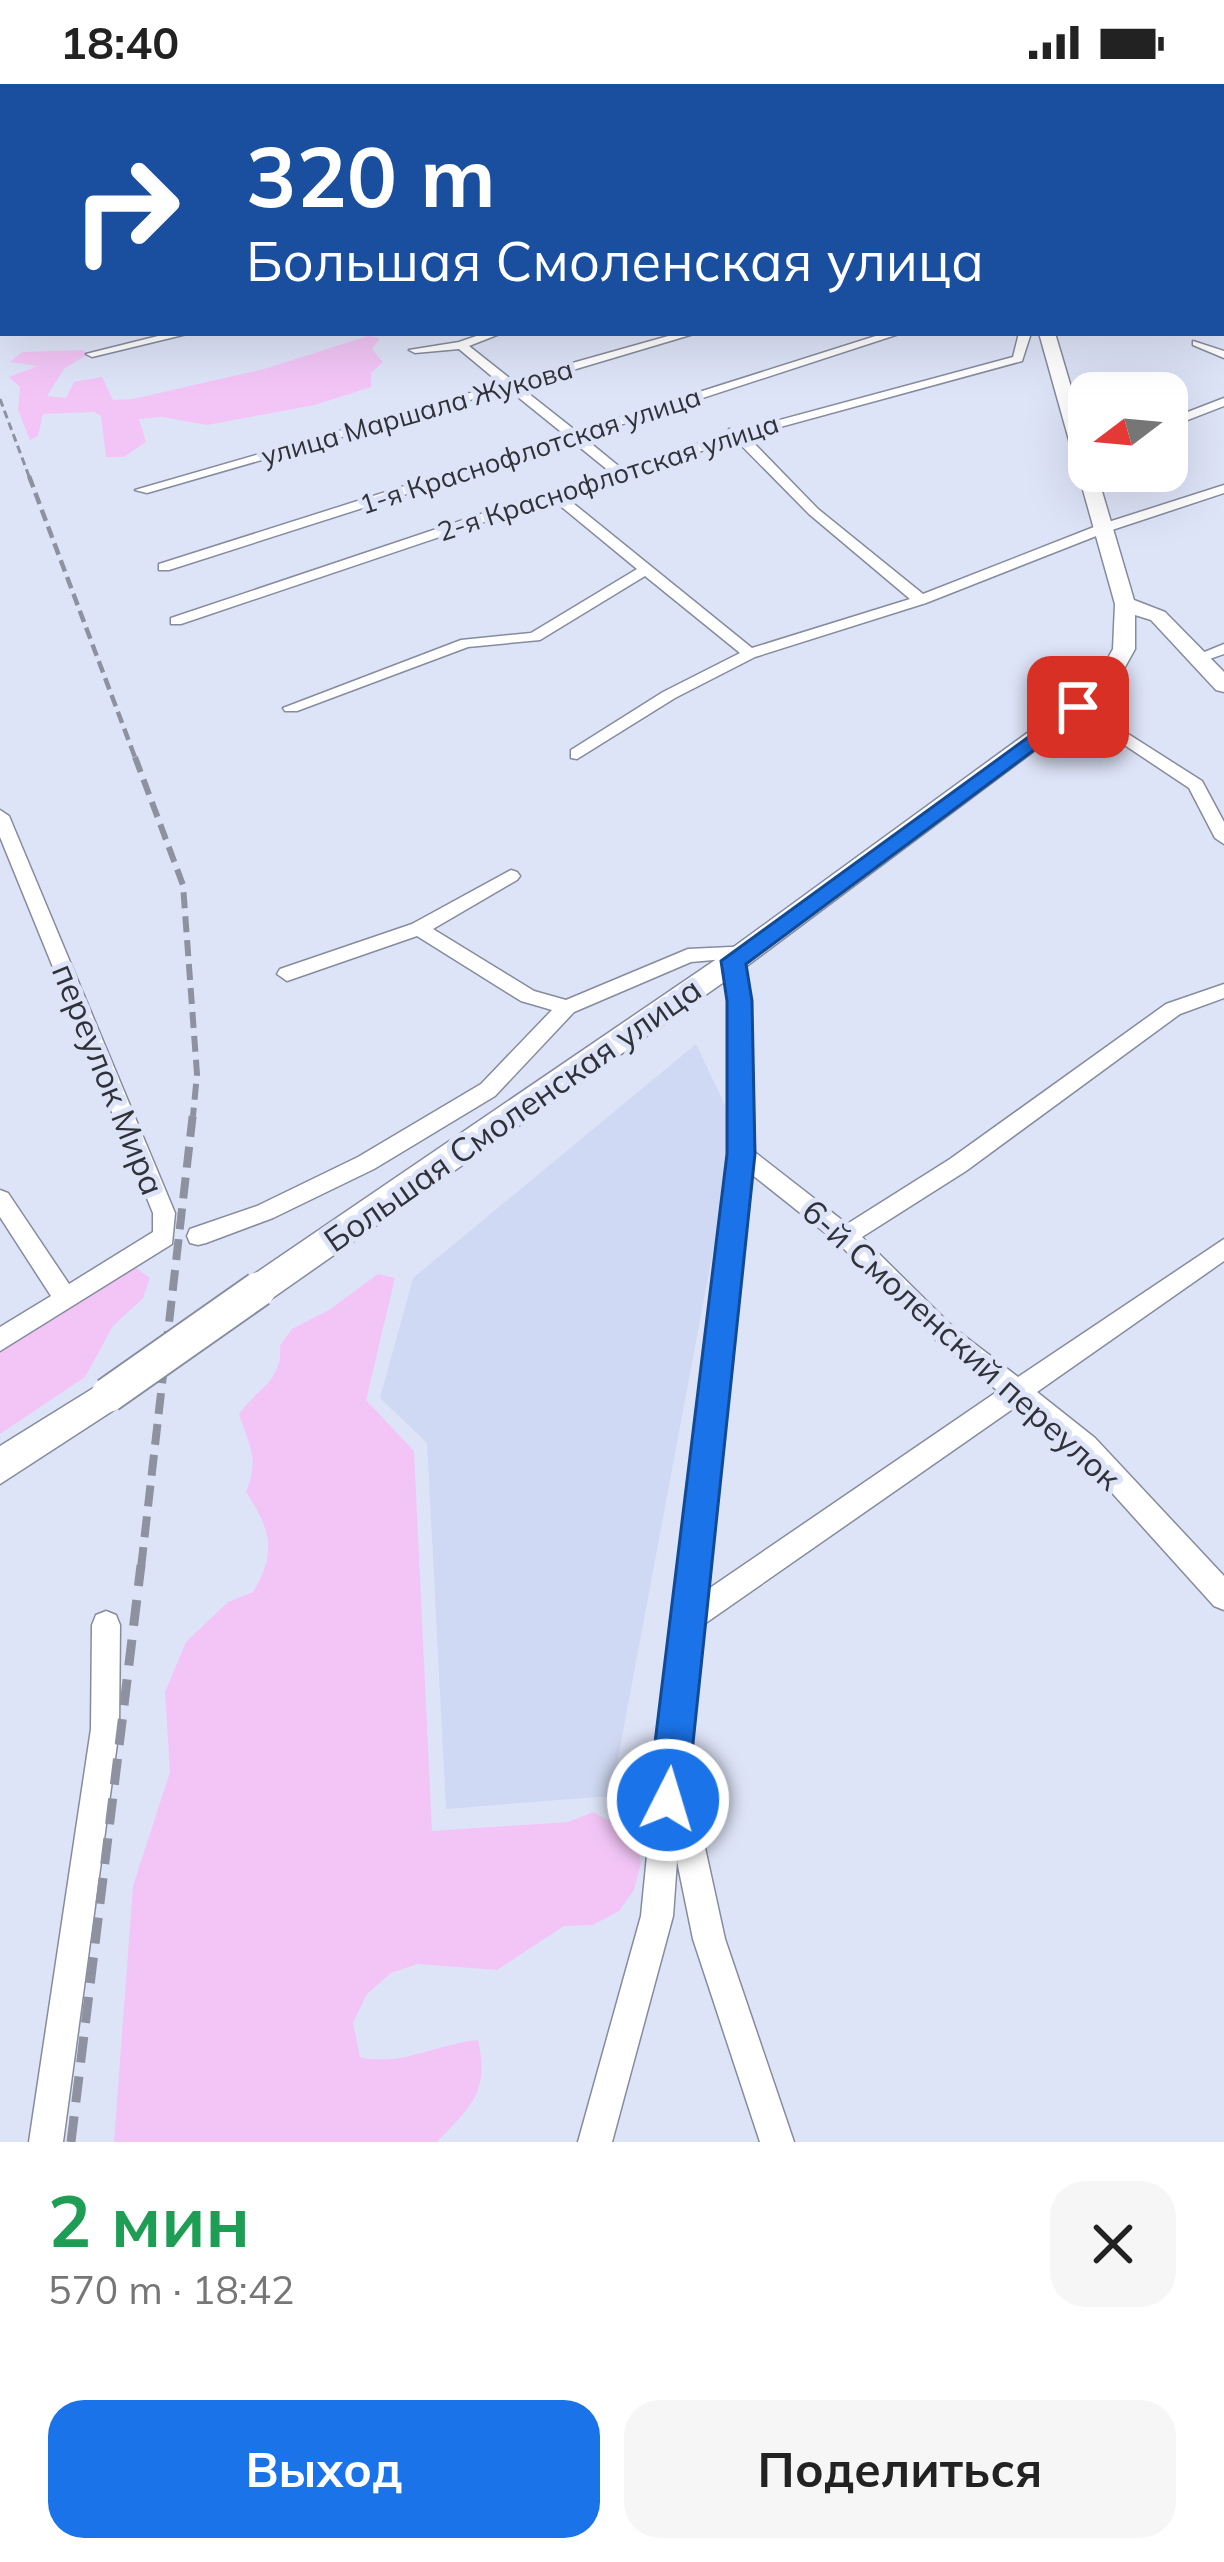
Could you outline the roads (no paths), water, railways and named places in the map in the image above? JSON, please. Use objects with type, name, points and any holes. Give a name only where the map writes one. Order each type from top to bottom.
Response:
[{"type":"main road","name":"Большая Смоленская улица","points":[[1048,336],[1068,395]]},
{"type":"main road","name":"Большая Смоленская улица","points":[[0,1467],[740,956],[1102,689],[1124,649],[1125,604],[1096,492]]},
{"type":"main road","points":[[1125,604],[1158,616],[1224,685]]},
{"type":"street","points":[[1000,84],[1029,84]]},
{"type":"street","points":[[92,354],[172,336]]},
{"type":"street","points":[[415,350],[461,345],[487,336]]},
{"type":"street","name":"улица Маршала Жукова","points":[[142,490],[681,336]]},
{"type":"street","name":"1-я Краснофлотская улица","points":[[164,567],[886,336]]},
{"type":"street","name":"2-я Краснофлотская улица","points":[[176,621],[733,433],[887,388],[1018,359],[1024,336]]},
{"type":"street","points":[[1197,343],[1224,355]]},
{"type":"street","points":[[461,345],[617,471]]},
{"type":"street","points":[[1188,416],[1224,402]]},
{"type":"street","points":[[733,433],[759,448],[798,497],[838,528],[855,550],[921,600]]},
{"type":"street","points":[[577,754],[669,695],[750,654],[921,600],[1104,528],[1224,489]]},
{"type":"street","points":[[554,494],[750,654]]},
{"type":"street","points":[[291,708],[466,643],[535,637],[648,568]]},
{"type":"street","points":[[1198,658],[1224,649]]},
{"type":"street","points":[[1078,707],[1196,785],[1224,838]]},
{"type":"street","name":"переулок Мира","points":[[0,816],[164,1213],[164,1237],[65,1297]]},
{"type":"street","points":[[287,974],[419,929],[511,876]]},
{"type":"street","points":[[419,929],[527,996],[567,1007]]},
{"type":"street","points":[[198,1235],[266,1213],[366,1163],[488,1090],[567,1007],[688,956],[740,956],[741,1154],[684,1622],[657,1916],[596,2142]]},
{"type":"street","points":[[846,1236],[958,1165],[1173,1009],[1224,991]]},
{"type":"street","name":"6-й Смоленский переулок","points":[[741,1154],[846,1236],[946,1335],[1086,1446],[1224,1596]]},
{"type":"street","points":[[0,1199],[65,1297],[0,1340]]},
{"type":"street","points":[[684,1622],[1224,1249]]},
{"type":"street","points":[[46,2142],[100,1769],[106,1625]]},
{"type":"street","points":[[671,1761],[709,1939],[777,2142]]},
{"type":"railway","points":[[0,399],[30,479]]},
{"type":"railway","points":[[29,476],[136,760]]},
{"type":"railway","points":[[135,757],[183,885],[197,1074],[193,1116]]},
{"type":"railway","points":[[141,1568],[193,1113]]},
{"type":"railway","points":[[71,2142],[141,1565]]}]
